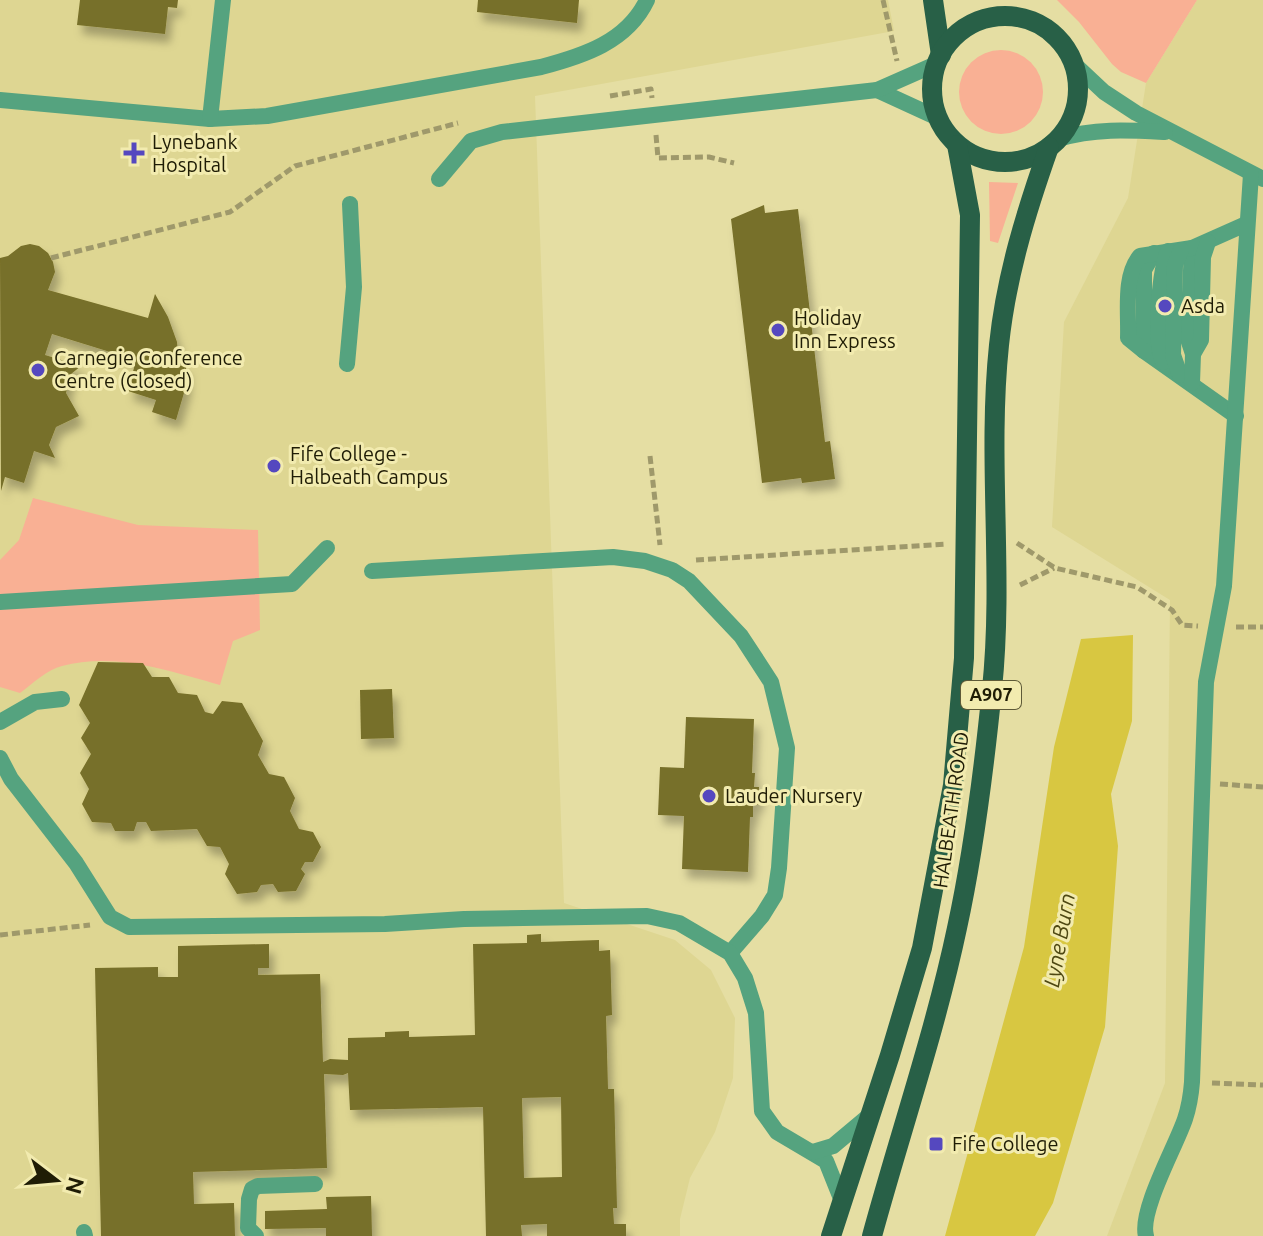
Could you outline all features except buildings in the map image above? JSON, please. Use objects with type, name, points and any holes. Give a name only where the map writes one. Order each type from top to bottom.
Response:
[{"type":"main road","name":"A907","points":[[933,0],[938,60],[932,84],[934,107],[942,128],[957,145]]},
{"type":"main road","points":[[1003,0],[1021,18]]},
{"type":"main road","points":[[938,60],[952,38],[972,24],[996,16],[1021,18],[1042,26],[1059,39],[1072,62]]},
{"type":"main road","name":"A907","points":[[1054,143],[1071,121],[1077,100],[1077,78],[1072,62]]},
{"type":"main road","points":[[957,145],[976,157],[999,163],[1021,161],[1054,143]]},
{"type":"main road","name":"HALBEATH ROAD","points":[[872,1236],[938,1002],[957,927],[969,856],[992,686],[996,617],[995,403],[999,345],[1014,255],[1054,143]]},
{"type":"main road","name":"HALBEATH ROAD","points":[[831,1236],[922,948],[953,785],[964,658],[970,215],[957,145]]},
{"type":"lane","points":[[210,119],[223,0]]},
{"type":"lane","points":[[0,100],[210,119],[267,116],[568,60],[614,39],[640,13],[647,0]]},
{"type":"lane","points":[[439,179],[471,141],[502,132],[877,90],[938,60]]},
{"type":"lane","points":[[1072,62],[1104,92],[1170,132],[1257,177],[1246,224],[1224,586],[1206,682],[1192,1082],[1186,1118],[1148,1211],[1144,1229],[1146,1236]]},
{"type":"lane","points":[[877,90],[938,118]]},
{"type":"lane","points":[[1054,143],[1084,132],[1105,130],[1170,132]]},
{"type":"lane","points":[[347,364],[354,287],[350,204]]},
{"type":"lane","points":[[1236,416],[1128,338],[1130,274],[1140,256],[1181,249],[1246,224]]},
{"type":"lane","points":[[1181,249],[1188,339],[1193,354],[1190,382]]},
{"type":"lane","points":[[1163,362],[1158,347],[1161,268],[1181,249]]},
{"type":"lane","points":[[1181,249],[1175,265],[1173,355],[1190,382],[1238,390]]},
{"type":"lane","points":[[0,602],[292,584],[327,548]]},
{"type":"lane","points":[[372,571],[613,557],[645,561],[672,570],[707,597],[741,636],[771,682],[787,748],[775,895],[762,916],[730,953]]},
{"type":"lane","points":[[0,722],[35,702],[62,699]]},
{"type":"lane","points":[[0,758],[11,779],[76,863],[110,917],[129,927],[369,925],[464,919],[647,916],[679,923],[730,953],[745,978],[756,1013],[762,1111],[777,1132],[826,1161],[842,1201]]},
{"type":"lane","points":[[813,1152],[833,1146],[870,1115]]},
{"type":"lane","points":[[256,1236],[248,1228],[252,1189],[258,1186],[315,1184]]},
{"type":"path","points":[[883,0],[897,61],[892,71]]},
{"type":"path","points":[[605,96],[651,89],[658,158],[709,157],[734,163]]},
{"type":"path","points":[[51,258],[230,212],[295,166],[470,120]]},
{"type":"path","points":[[650,456],[660,547]]},
{"type":"path","points":[[1014,541],[1055,568],[1137,587],[1172,610],[1182,625],[1263,627]]},
{"type":"path","points":[[692,560],[951,544]]},
{"type":"path","points":[[1015,587],[1055,568]]},
{"type":"path","points":[[1202,783],[1263,787]]},
{"type":"path","points":[[0,935],[100,924]]},
{"type":"path","points":[[1192,1082],[1263,1085]]},
{"type":"shaded area","name":"Fife College - Halbeath Campus","points":[[0,0],[888,0],[894,31],[535,96],[564,903],[675,940],[711,970],[735,1018],[733,1078],[715,1132],[690,1178],[680,1219],[680,1236],[0,1236]]},
{"type":"shaded area","points":[[1057,0],[1197,0],[1146,83],[1121,72],[1112,64]]},
{"type":"shaded area","points":[[1197,0],[1263,0],[1263,1236],[1107,1236],[1165,1083],[1170,600],[1052,527],[1064,322],[1128,198],[1146,83]]},
{"type":"shaded area","points":[[993,50],[1009,50],[1025,57],[1036,68],[1043,92],[1040,108],[1031,122],[1009,134],[993,134],[977,127],[966,116],[959,100],[959,84],[966,68],[977,57]]},
{"type":"shaded area","points":[[989,182],[1018,183],[998,243],[990,241]]},
{"type":"shaded area","points":[[33,498],[138,525],[258,530],[260,630],[233,641],[220,685],[142,665],[102,661],[57,668],[20,693],[0,687],[0,560],[19,540]]},
{"type":"water","name":"Lyne Burn","points":[[1133,635],[1132,721],[1111,794],[1118,846],[1105,1027],[1053,1203],[1035,1236],[945,1236],[1024,947],[1054,747],[1081,639]]},
{"type":"place","name":"Lynebank Hospital","points":[[134,153]]},
{"type":"place","name":"Asda","points":[[1165,306]]},
{"type":"place","name":"Holiday Inn Express","points":[[778,330]]},
{"type":"place","name":"Carnegie Conference Centre (Closed)","points":[[38,370]]},
{"type":"place","name":"Fife College - Halbeath Campus","points":[[274,466]]},
{"type":"place","name":"Lauder Nursery","points":[[709,796]]},
{"type":"place","name":"Fife College","points":[[936,1144]]}]
